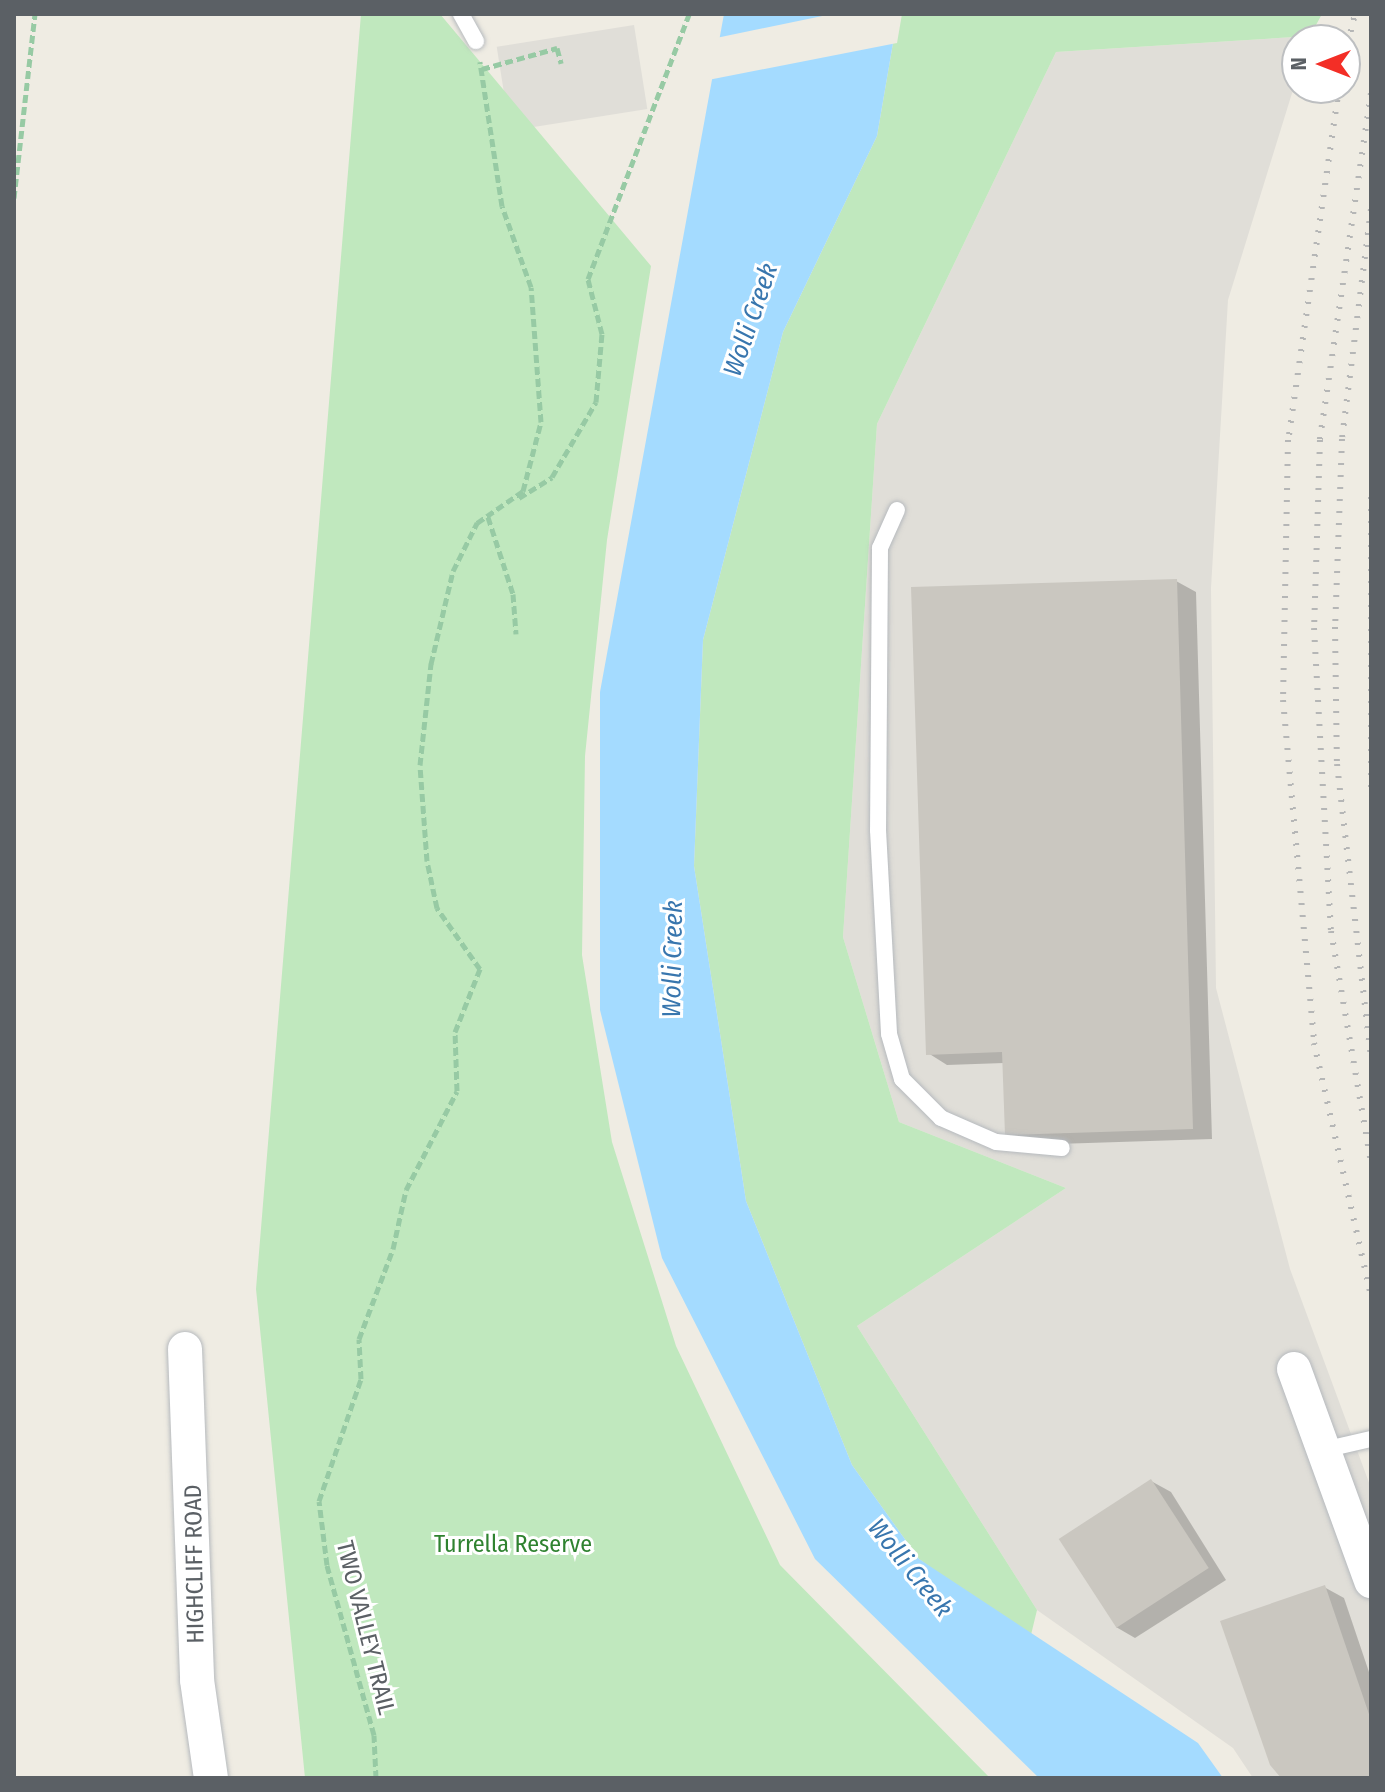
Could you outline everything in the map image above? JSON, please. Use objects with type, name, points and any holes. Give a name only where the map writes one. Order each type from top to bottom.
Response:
[{"type":"street","name":"HIGHCLIFF ROAD","points":[[185,1349],[197,1680],[211,1778]]},
{"type":"street","points":[[1294,1369],[1371,1581]]},
{"type":"lane","points":[[461,14],[476,41]]},
{"type":"lane","points":[[897,510],[880,548],[878,830],[889,1034],[902,1079],[941,1118],[996,1142],[1062,1148]]},
{"type":"lane","points":[[1323,1450],[1371,1439]]},
{"type":"path","points":[[14,198],[35,14]]},
{"type":"path","points":[[502,509],[552,477],[596,402],[602,334],[588,279],[689,14]]},
{"type":"path","name":"TWO VALLEY TRAIL","points":[[376,1778],[374,1735],[327,1565],[319,1501],[361,1379],[359,1339],[393,1249],[406,1190],[457,1091],[455,1032],[480,969],[437,908],[420,765],[431,664],[453,571],[477,523],[502,509],[523,491],[541,422],[531,287],[502,206],[476,41]]},
{"type":"path","points":[[482,69],[557,48],[561,63]]},
{"type":"path","points":[[488,517],[513,594],[516,634]]},
{"type":"shaded area","points":[[634,25],[647,109],[510,131],[497,47]]},
{"type":"shaded area","points":[[1281,38],[1281,104],[1289,104],[1228,300],[1211,588],[1216,988],[1290,1269],[1371,1488],[1371,1778],[1253,1778],[1233,1748],[1037,1610],[857,1326],[1066,1188],[899,1122],[843,937],[877,424],[1056,52]]},
{"type":"green space","name":"Turrella Reserve","points":[[361,14],[440,14],[651,266],[607,540],[585,756],[582,955],[612,1142],[676,1346],[780,1565],[990,1778],[305,1778],[256,1289]]},
{"type":"green space","points":[[898,14],[1322,14],[1317,24],[1281,24],[1281,38],[1056,52],[877,424],[843,937],[899,1122],[1066,1188],[857,1326],[1037,1610],[1030,1639],[919,1559],[852,1465],[746,1201],[694,866],[703,640],[783,332],[877,136]]},
{"type":"water","name":"Wolli Creek","points":[[724,14],[898,14],[877,136],[783,332],[703,640],[694,866],[746,1201],[852,1465],[919,1559],[1198,1743],[1223,1778],[1039,1778],[815,1559],[662,1258],[600,1010],[600,692]]},
{"type":"pier","points":[[832,14],[902,14],[897,43],[708,80],[716,38]]},
{"type":"building","points":[[1177,579],[1193,1129],[1005,1135],[1002,1052],[926,1055],[911,587]]},
{"type":"building","points":[[1151,1479],[1209,1568],[1116,1628],[1059,1539]]},
{"type":"building","points":[[1325,1585],[1371,1720],[1371,1778],[1281,1778],[1270,1765],[1220,1621]]},
{"type":"railway","points":[[1353,24],[1355,14]]},
{"type":"railway","points":[[1371,93],[1320,440],[1314,628],[1331,931],[1371,1163]]},
{"type":"railway","points":[[1337,104],[1288,440],[1283,700],[1314,1043],[1371,1296]]},
{"type":"railway","points":[[1371,209],[1342,439],[1335,627],[1337,764],[1371,1059]]},
{"type":"railway","points":[[1371,497],[1371,787]]}]
